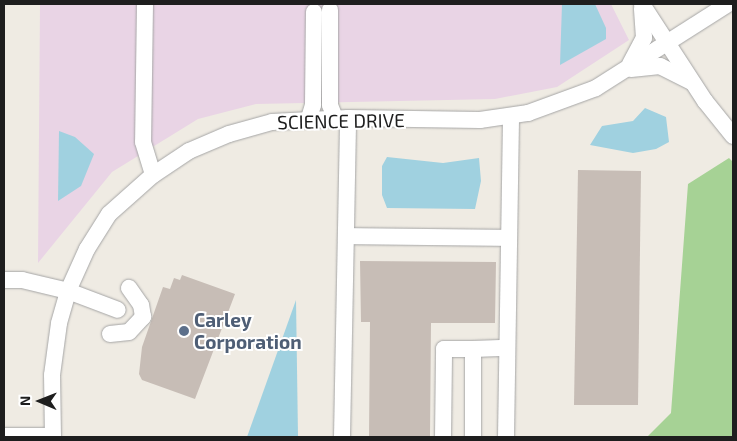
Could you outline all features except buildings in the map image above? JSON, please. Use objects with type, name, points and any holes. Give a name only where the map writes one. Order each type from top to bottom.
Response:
[{"type":"street","points":[[146,4],[143,142],[152,175]]},
{"type":"street","points":[[641,4],[694,84],[733,136]]},
{"type":"street","points":[[626,70],[643,43],[641,4]]},
{"type":"street","name":"SCIENCE DRIVE","points":[[53,437],[52,375],[68,291],[87,249],[109,214],[152,175],[189,150],[229,134],[272,122],[309,118],[480,120],[511,116],[571,99],[626,70],[728,4]]},
{"type":"street","points":[[309,118],[313,105],[310,8],[322,14],[333,7]]},
{"type":"street","points":[[333,7],[330,98],[342,118],[346,236],[342,437]]},
{"type":"street","points":[[626,70],[660,66],[694,84]]},
{"type":"street","points":[[506,437],[511,116]]},
{"type":"street","points":[[346,236],[509,238]]},
{"type":"street","points":[[4,280],[22,280],[68,291],[118,310]]},
{"type":"street","points":[[110,334],[129,332],[143,317],[141,305],[129,288]]},
{"type":"street","points":[[443,437],[444,349],[507,348]]},
{"type":"street","points":[[472,437],[473,349]]},
{"type":"street","points":[[9,434],[53,437]]},
{"type":"shaded area","points":[[40,4],[611,4],[629,40],[557,87],[495,99],[256,104],[198,119],[112,172],[38,263]]},
{"type":"green space","points":[[729,158],[733,162],[733,437],[647,437],[671,413],[688,184]]},
{"type":"water","points":[[562,4],[595,4],[606,28],[606,39],[560,65]]},
{"type":"water","points":[[645,108],[666,117],[669,142],[656,149],[633,153],[590,145],[602,126],[633,121]]},
{"type":"water","points":[[59,131],[75,137],[94,154],[81,186],[58,201]]},
{"type":"water","points":[[387,157],[443,163],[479,158],[481,181],[475,209],[387,208],[382,195],[382,166]]},
{"type":"water","points":[[296,300],[298,437],[247,437]]},
{"type":"place","name":"Carley Corporation","points":[[184,331]]}]
